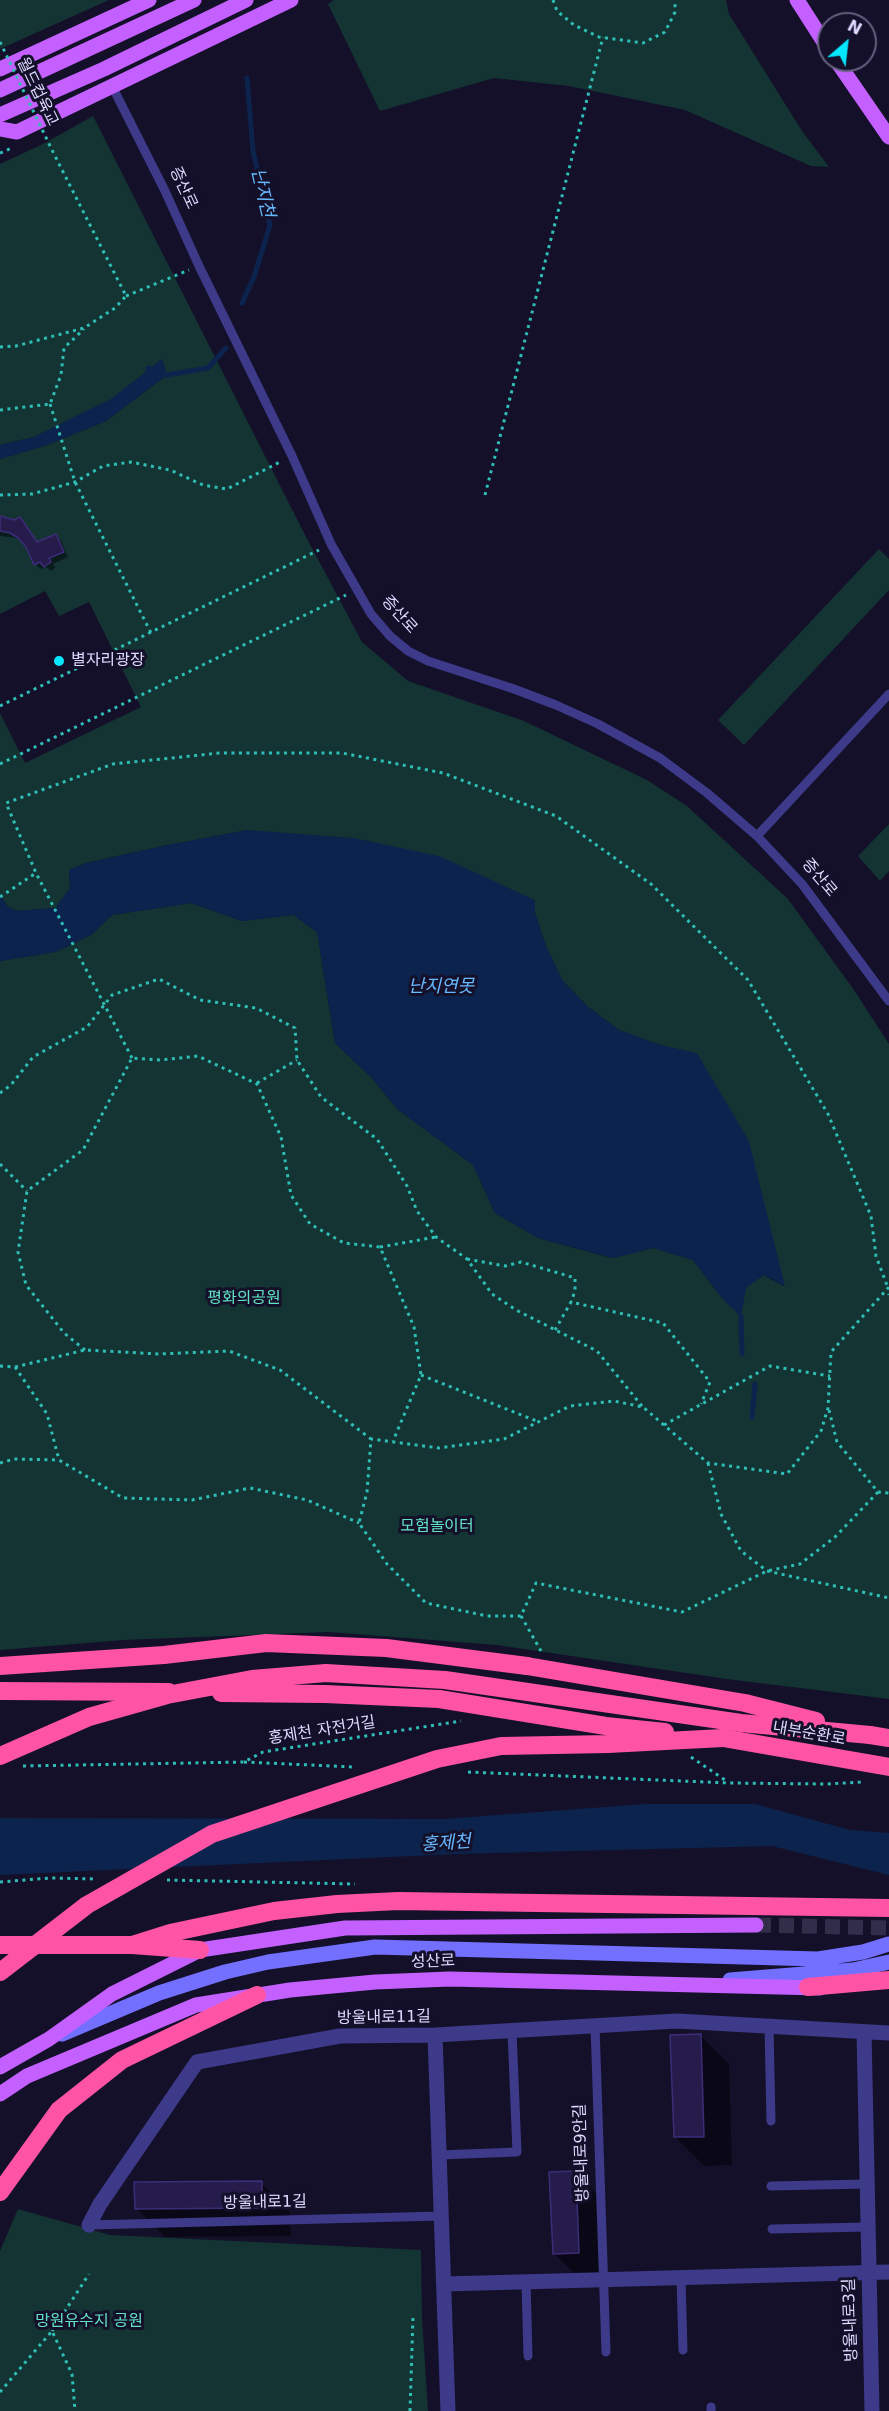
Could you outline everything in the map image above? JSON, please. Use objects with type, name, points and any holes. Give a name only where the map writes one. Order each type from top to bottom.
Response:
[{"type":"highway","points":[[0,1666],[164,1655],[266,1643],[386,1648],[527,1666],[745,1703],[870,1736]]},
{"type":"highway","points":[[0,1756],[89,1717],[167,1695],[252,1679],[326,1673],[445,1680],[741,1723],[870,1736]]},
{"type":"highway","points":[[0,1691],[325,1694],[439,1700],[606,1726],[723,1738]]},
{"type":"highway","name":"내부순환로","points":[[870,1736],[889,1738]]},
{"type":"highway","points":[[0,1972],[87,1905],[212,1834],[436,1759],[501,1746],[608,1744],[723,1738]]},
{"type":"highway","name":"내부순환로","points":[[723,1738],[889,1767]]},
{"type":"highway","points":[[132,1945],[170,1934],[274,1911],[337,1904],[398,1901],[889,1908]]},
{"type":"highway","points":[[0,1945],[132,1945],[200,1950]]},
{"type":"highway","points":[[808,1987],[889,1980]]},
{"type":"highway","points":[[0,2192],[59,2110],[117,2064],[257,1995]]},
{"type":"main road","points":[[0,69],[149,0]]},
{"type":"main road","points":[[0,90],[194,0]]},
{"type":"main road","points":[[0,115],[104,69],[246,0]]},
{"type":"main road","points":[[0,129],[17,132],[291,0]]},
{"type":"main road","points":[[797,0],[817,31]]},
{"type":"main road","points":[[844,72],[889,137]]},
{"type":"main road","name":"성산로","points":[[0,2067],[49,2039],[112,1994],[200,1950],[345,1928],[756,1925]]},
{"type":"main road","points":[[49,2039],[159,1993],[225,1972],[268,1962],[375,1947],[818,1959],[863,1952],[889,1944]]},
{"type":"main road","points":[[674,1985],[853,1970],[889,1962]]},
{"type":"main road","name":"성산로","points":[[0,2094],[27,2076],[196,2006],[290,1990],[364,1983],[450,1979],[889,1989]]},
{"type":"street","name":"방울내로11길","points":[[89,2225],[100,2204],[197,2062],[340,2036],[435,2035],[676,2021],[889,2033]]},
{"type":"street","name":"방울내로3길","points":[[864,2032],[872,2411]]},
{"type":"street","points":[[435,2035],[448,2411]]},
{"type":"street","points":[[444,2284],[889,2272]]},
{"type":"lane","name":"증산로","points":[[112,86],[165,190],[198,266],[292,456],[331,544],[371,614],[390,636],[408,651],[428,662],[514,689],[598,724],[660,758],[707,793],[757,836],[802,884],[889,1002]]},
{"type":"lane","points":[[757,836],[889,694]]},
{"type":"lane","name":"방울내로9안길","points":[[595,2026],[606,2352]]},
{"type":"lane","points":[[769,2026],[771,2121]]},
{"type":"lane","points":[[439,2155],[517,2152],[512,2031]]},
{"type":"lane","points":[[771,2186],[866,2184]]},
{"type":"lane","name":"방울내로1길","points":[[89,2225],[441,2216]]},
{"type":"lane","points":[[772,2229],[867,2227]]},
{"type":"lane","points":[[681,2278],[683,2350]]},
{"type":"lane","points":[[526,2282],[528,2356]]},
{"type":"path","points":[[553,0],[557,11],[574,25],[603,37],[643,43],[665,32],[675,12],[675,0]]},
{"type":"path","points":[[485,495],[603,37]]},
{"type":"path","name":"월드컵육교","points":[[0,42],[126,296]]},
{"type":"path","points":[[151,633],[75,483],[50,404],[61,375],[64,348],[84,328],[115,308],[126,296],[198,266]]},
{"type":"path","points":[[0,347],[16,346],[84,328]]},
{"type":"path","points":[[0,410],[50,404]]},
{"type":"path","points":[[0,495],[32,494],[75,483],[104,466],[131,462],[170,470],[203,485],[227,489],[292,456]]},
{"type":"path","points":[[0,706],[331,544]]},
{"type":"path","points":[[0,764],[356,590]]},
{"type":"path","points":[[132,1058],[36,873],[6,803],[113,764],[220,753],[342,753],[443,773],[556,816],[651,884],[748,980],[828,1114],[871,1216],[876,1256],[889,1295]]},
{"type":"path","points":[[0,897],[36,873]]},
{"type":"path","points":[[0,1093],[11,1085],[33,1057],[87,1027],[112,995],[159,979],[200,1000],[256,1008],[295,1028],[297,1060],[321,1097],[377,1139],[407,1186],[417,1210],[436,1237],[467,1259],[492,1294],[516,1310],[597,1351],[643,1407],[708,1463],[787,1474],[821,1431],[828,1408],[831,1352],[888,1288]]},
{"type":"path","points":[[132,1058],[161,1060],[198,1056],[257,1083],[281,1137],[291,1195],[310,1224],[344,1243],[380,1247],[436,1237]]},
{"type":"path","points":[[85,1350],[64,1333],[26,1285],[18,1252],[27,1191],[83,1150],[132,1058]]},
{"type":"path","points":[[257,1083],[297,1060]]},
{"type":"path","points":[[0,1164],[27,1191]]},
{"type":"path","points":[[380,1247],[414,1327],[421,1375],[393,1441]]},
{"type":"path","points":[[467,1259],[505,1266],[521,1262],[575,1278],[575,1291],[571,1302],[555,1330]]},
{"type":"path","points":[[571,1302],[663,1323],[710,1382],[701,1404]]},
{"type":"path","points":[[0,1366],[15,1367],[85,1350],[159,1354],[229,1351],[280,1370],[371,1439],[439,1448],[504,1439],[570,1406],[614,1401],[643,1407]]},
{"type":"path","points":[[664,1425],[770,1366],[830,1376]]},
{"type":"path","points":[[15,1367],[47,1414],[59,1460]]},
{"type":"path","points":[[421,1375],[538,1422]]},
{"type":"path","points":[[828,1408],[837,1442],[878,1492],[889,1493]]},
{"type":"path","points":[[359,1523],[367,1492],[371,1439]]},
{"type":"path","points":[[0,1463],[14,1460],[59,1460],[123,1498],[192,1500],[250,1488],[307,1500],[359,1523],[387,1564],[426,1604],[487,1617],[520,1616]]},
{"type":"path","points":[[708,1463],[721,1514],[741,1551],[767,1571],[889,1598]]},
{"type":"path","points":[[520,1616],[536,1583],[682,1612],[767,1571],[800,1564],[835,1537],[878,1492]]},
{"type":"path","points":[[520,1616],[543,1656]]},
{"type":"path","name":"홍제천 자전거길","points":[[19,1766],[244,1762],[263,1752],[469,1720]]},
{"type":"path","points":[[244,1762],[363,1767]]},
{"type":"path","points":[[457,1771],[729,1783],[827,1784],[868,1781]]},
{"type":"path","points":[[0,2392],[52,2331],[90,2274]]},
{"type":"path","points":[[410,2411],[413,2316]]},
{"type":"path","points":[[52,2331],[72,2374],[75,2411]]},
{"type":"green space","points":[[0,0],[109,0],[0,49]]},
{"type":"green space","points":[[334,0],[726,0],[729,14],[802,131],[829,167],[811,166],[685,110],[569,86],[494,78],[380,111],[328,4]]},
{"type":"green space","name":"평화의공원","points":[[93,116],[304,533],[362,642],[408,681],[524,721],[647,780],[687,806],[788,899],[854,990],[889,1044],[889,1699],[727,1679],[497,1645],[329,1632],[123,1640],[0,1650],[0,961],[55,952],[91,935],[112,915],[191,903],[242,921],[293,915],[317,932],[335,1043],[372,1078],[397,1109],[473,1165],[495,1213],[538,1238],[612,1258],[654,1248],[693,1260],[722,1298],[741,1316],[745,1288],[763,1275],[784,1286],[697,1054],[660,1045],[619,1030],[588,1007],[562,980],[546,946],[535,913],[248,830],[86,863],[69,870],[70,888],[56,908],[16,911],[7,906],[0,895],[0,713],[25,763],[141,707],[89,602],[59,616],[45,591],[0,614],[0,459],[47,445],[106,421],[167,375],[162,359],[112,399],[34,437],[0,445],[0,164],[45,143]]},
{"type":"green space","points":[[879,549],[889,559],[889,590],[744,745],[718,720]]},
{"type":"green space","points":[[889,824],[889,871],[880,881],[858,856]]},
{"type":"green space","name":"망원유수지 공원","points":[[18,2209],[110,2235],[421,2250],[422,2318],[428,2411],[0,2411],[0,2251]]},
{"type":"water","points":[[162,359],[167,375],[106,421],[47,445],[0,459],[0,445],[34,437],[111,399]]},
{"type":"water","name":"난지연못","points":[[248,830],[354,838],[439,856],[535,900],[535,913],[546,946],[562,980],[588,1007],[619,1030],[660,1045],[697,1053],[749,1141],[785,1286],[764,1275],[746,1288],[741,1317],[722,1298],[693,1260],[654,1248],[613,1258],[538,1238],[495,1213],[473,1165],[397,1109],[372,1078],[335,1043],[317,932],[293,915],[242,921],[191,903],[112,915],[91,935],[55,952],[0,961],[0,895],[7,906],[16,911],[55,908],[70,888],[69,870],[86,863]]},
{"type":"water","name":"홍제천","points":[[646,1804],[755,1804],[850,1830],[889,1833],[889,1875],[772,1846],[455,1854],[0,1875],[0,1818],[444,1819]]},
{"type":"building","points":[[0,516],[14,520],[20,517],[37,542],[56,534],[64,552],[49,558],[51,562],[44,567],[40,562],[34,565],[26,547],[18,538],[0,531]]},
{"type":"building","points":[[701,2034],[704,2137],[674,2137],[670,2035]]},
{"type":"building","points":[[576,2171],[579,2253],[553,2254],[549,2172]]},
{"type":"building","points":[[262,2181],[262,2208],[135,2209],[134,2182]]},
{"type":"waterway","name":"난지천","points":[[242,303],[254,277],[270,225],[253,151],[247,78]]},
{"type":"waterway","name":"난지천","points":[[148,368],[167,375],[208,368],[226,348]]},
{"type":"waterway","points":[[741,1317],[742,1354]]},
{"type":"waterway","points":[[752,1417],[755,1384]]},
{"type":"tunnel","points":[[756,1925],[889,1928]]},
{"type":"place","name":"별자리광장","points":[[59,661]]},
{"type":"park label","name":"모험놀이터","points":[[437,1527]]}]
